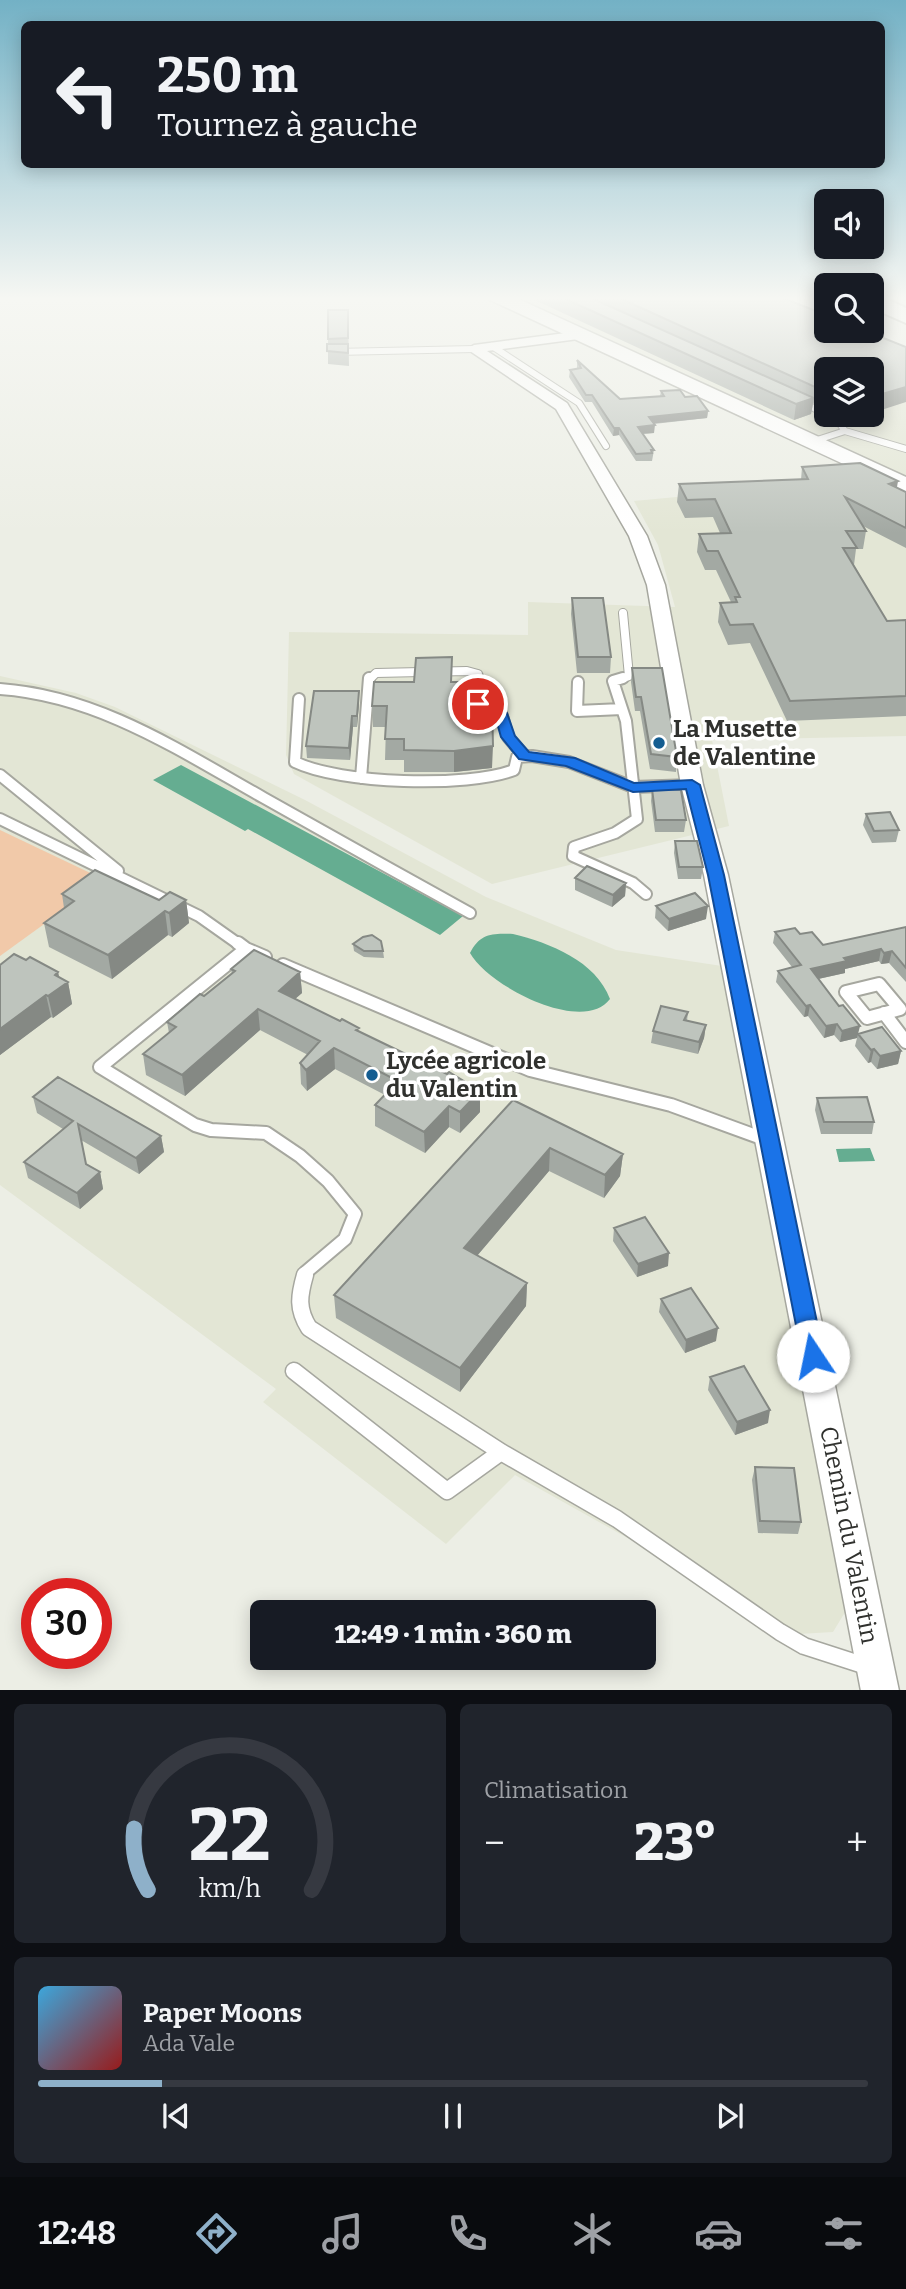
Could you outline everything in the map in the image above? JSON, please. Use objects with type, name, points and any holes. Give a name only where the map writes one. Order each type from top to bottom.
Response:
[{"type":"main road","points":[[667,375],[906,486]]},
{"type":"street","name":"Chemin du Valentin","points":[[521,375],[562,406],[638,536],[656,585],[692,785],[716,875],[878,1680]]},
{"type":"lane","points":[[532,375],[579,403],[606,446]]},
{"type":"lane","points":[[790,396],[814,409]]},
{"type":"lane","points":[[842,427],[845,431]]},
{"type":"lane","points":[[811,442],[845,431],[906,449]]},
{"type":"lane","points":[[623,613],[629,676],[613,681],[622,709],[636,819],[615,833],[574,847],[573,856],[633,883],[646,894]]},
{"type":"lane","points":[[361,778],[369,678],[376,673],[467,671],[478,674],[478,704],[484,713],[502,716],[508,737],[524,756]]},
{"type":"lane","points":[[578,682],[577,710],[622,709]]},
{"type":"lane","points":[[0,689],[16,688],[68,698],[151,736],[470,913]]},
{"type":"lane","points":[[299,699],[295,762],[319,774],[361,778],[484,779],[514,770],[517,757],[524,756],[569,762],[633,787],[692,785]]},
{"type":"lane","points":[[0,775],[134,884]]},
{"type":"lane","points":[[0,819],[199,916],[246,949],[530,1070],[671,1105],[769,1141]]},
{"type":"lane","points":[[246,949],[100,1066],[195,1125],[211,1130],[265,1133],[300,1156],[328,1181],[355,1214],[345,1238],[306,1272],[299,1296],[300,1314],[309,1328],[501,1452],[617,1519],[780,1632],[878,1680]]},
{"type":"lane","points":[[884,1013],[906,1042]]},
{"type":"lane","points":[[294,1371],[447,1492],[501,1452]]},
{"type":"shaded area","points":[[683,375],[814,375],[814,427],[884,427],[884,375],[906,375],[906,478]]},
{"type":"shaded area","points":[[869,479],[906,497],[906,736],[712,740],[729,826],[492,884],[294,774],[286,755],[289,632],[528,635],[528,602],[675,607],[658,545],[634,501]]},
{"type":"shaded area","name":"Lycée agricole du Valentin","points":[[0,676],[76,693],[115,707],[305,800],[486,897],[616,950],[722,966],[850,1604],[833,1632],[799,1634],[515,1475],[446,1544],[263,1402],[276,1389],[0,1185]]},
{"type":"shaded area","points":[[181,765],[463,916],[440,935],[153,780]]},
{"type":"shaded area","points":[[0,830],[105,880],[0,956]]},
{"type":"shaded area","points":[[513,934],[556,949],[583,964],[594,974],[610,999],[597,1009],[579,1012],[559,1009],[515,992],[480,966],[470,953],[483,938]]},
{"type":"shaded area","points":[[870,1148],[875,1161],[839,1162],[836,1149]]},
{"type":"building","points":[[573,375],[593,375],[620,399],[664,396],[661,391],[680,390],[685,397],[697,396],[708,411],[649,417],[655,425],[638,427],[654,450],[651,450],[652,453],[636,454],[592,395],[586,395]]},
{"type":"building","points":[[732,375],[763,375],[814,398],[796,404]]},
{"type":"building","points":[[788,375],[814,375],[814,387]]},
{"type":"building","points":[[884,375],[906,375],[906,387],[884,393]]},
{"type":"building","points":[[860,463],[898,481],[889,484],[906,492],[906,528],[845,497],[866,531],[846,531],[857,548],[843,548],[887,621],[906,620],[906,696],[790,701],[753,624],[730,625],[720,603],[737,602],[735,597],[740,597],[718,551],[707,551],[699,534],[731,533],[715,499],[687,500],[679,484],[808,479],[802,467]]},
{"type":"building","points":[[572,598],[603,598],[611,657],[578,657]]},
{"type":"building","points":[[452,657],[451,682],[467,682],[467,698],[492,701],[493,746],[454,751],[404,750],[404,739],[385,739],[387,706],[372,706],[374,682],[414,682],[416,658]]},
{"type":"building","points":[[632,668],[662,668],[677,757],[651,754],[641,697],[636,697]]},
{"type":"building","points":[[314,691],[359,691],[357,716],[352,716],[349,748],[306,746]]},
{"type":"building","points":[[652,789],[681,790],[686,820],[656,820]]},
{"type":"building","points":[[890,812],[899,830],[874,831],[866,814]]},
{"type":"building","points":[[675,841],[697,841],[703,867],[679,867]]},
{"type":"building","points":[[587,866],[626,883],[613,895],[575,878]]},
{"type":"building","points":[[95,870],[159,900],[170,892],[186,900],[169,913],[165,911],[108,955],[44,923],[74,901],[62,894]]},
{"type":"building","points":[[695,893],[708,906],[669,919],[656,906]]},
{"type":"building","points":[[906,927],[906,968],[892,951],[884,953],[881,949],[844,958],[847,961],[811,969],[839,1006],[843,1005],[860,1026],[842,1031],[837,1024],[826,1026],[778,971],[801,965],[775,932],[795,928],[800,934],[812,932],[823,945]]},
{"type":"building","points":[[372,935],[381,941],[383,951],[364,951],[353,944],[363,937]]},
{"type":"building","points":[[254,950],[300,972],[279,991],[340,1021],[342,1019],[359,1028],[356,1030],[447,1074],[449,1072],[480,1091],[460,1112],[449,1106],[424,1132],[375,1105],[398,1081],[334,1048],[306,1070],[300,1063],[320,1041],[258,1009],[182,1075],[143,1054],[176,1027],[167,1022],[200,994],[204,996],[235,971],[231,969]]},
{"type":"building","points":[[14,954],[26,960],[30,957],[58,972],[55,975],[68,982],[0,1029],[0,965]]},
{"type":"building","points":[[661,1006],[688,1012],[684,1020],[706,1025],[699,1042],[653,1031]]},
{"type":"building","points":[[882,1027],[901,1051],[880,1056],[874,1049],[871,1050],[858,1034]]},
{"type":"building","points":[[58,1077],[161,1136],[136,1158],[78,1124],[86,1164],[100,1172],[77,1193],[24,1162],[73,1121],[33,1097]]},
{"type":"building","points":[[867,1097],[874,1122],[824,1122],[817,1098]]},
{"type":"building","points":[[513,1100],[623,1154],[605,1175],[550,1148],[464,1248],[527,1283],[460,1368],[334,1295]]},
{"type":"building","points":[[645,1217],[669,1253],[638,1264],[614,1228]]},
{"type":"building","points":[[691,1288],[718,1328],[686,1340],[661,1299]]},
{"type":"building","points":[[744,1366],[770,1410],[737,1422],[710,1377]]},
{"type":"building","points":[[755,1467],[794,1468],[801,1522],[760,1521]]},
{"type":"place","name":"La Musette de Valentine","points":[[659,743]]},
{"type":"place","name":"Lycée agricole du Valentin","points":[[372,1075]]},
{"type":"route","points":[[478,704],[484,713],[502,716],[508,737],[524,756],[569,762],[633,787],[692,785],[716,875],[813,1356]]}]
